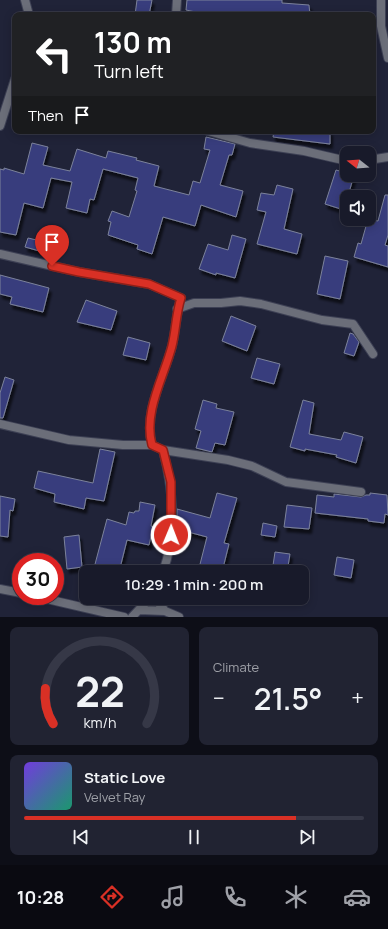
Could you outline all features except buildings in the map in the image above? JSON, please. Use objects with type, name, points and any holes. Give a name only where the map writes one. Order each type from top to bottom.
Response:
[{"type":"street","points":[[25,0],[28,12]]},
{"type":"street","points":[[176,12],[177,0]]},
{"type":"street","points":[[381,0],[381,26],[388,58]]},
{"type":"street","points":[[0,126],[12,97]]},
{"type":"street","points":[[218,134],[250,143],[304,151],[340,159]]},
{"type":"street","points":[[376,159],[388,157]]},
{"type":"street","points":[[0,254],[79,272],[149,284],[181,298],[177,309],[177,322],[172,346],[151,415],[149,434],[152,445]]},
{"type":"street","points":[[177,309],[194,303],[240,301],[261,304],[322,320],[353,324],[373,354]]},
{"type":"street","points":[[0,424],[69,440],[122,445],[152,445],[163,450],[252,466],[286,482],[361,492]]},
{"type":"street","points":[[163,450],[171,482],[172,504],[170,544],[165,565]]},
{"type":"street","points":[[0,589],[12,591]]},
{"type":"street","points":[[64,603],[124,617]]},
{"type":"street","points":[[132,617],[143,605]]},
{"type":"street","points":[[160,605],[165,611]]},
{"type":"street","points":[[138,610],[165,611],[179,617]]},
{"type":"route","points":[[52,266],[149,284],[181,298],[177,309],[177,322],[172,346],[151,415],[149,434],[152,445],[163,450],[171,482],[171,535]]}]
